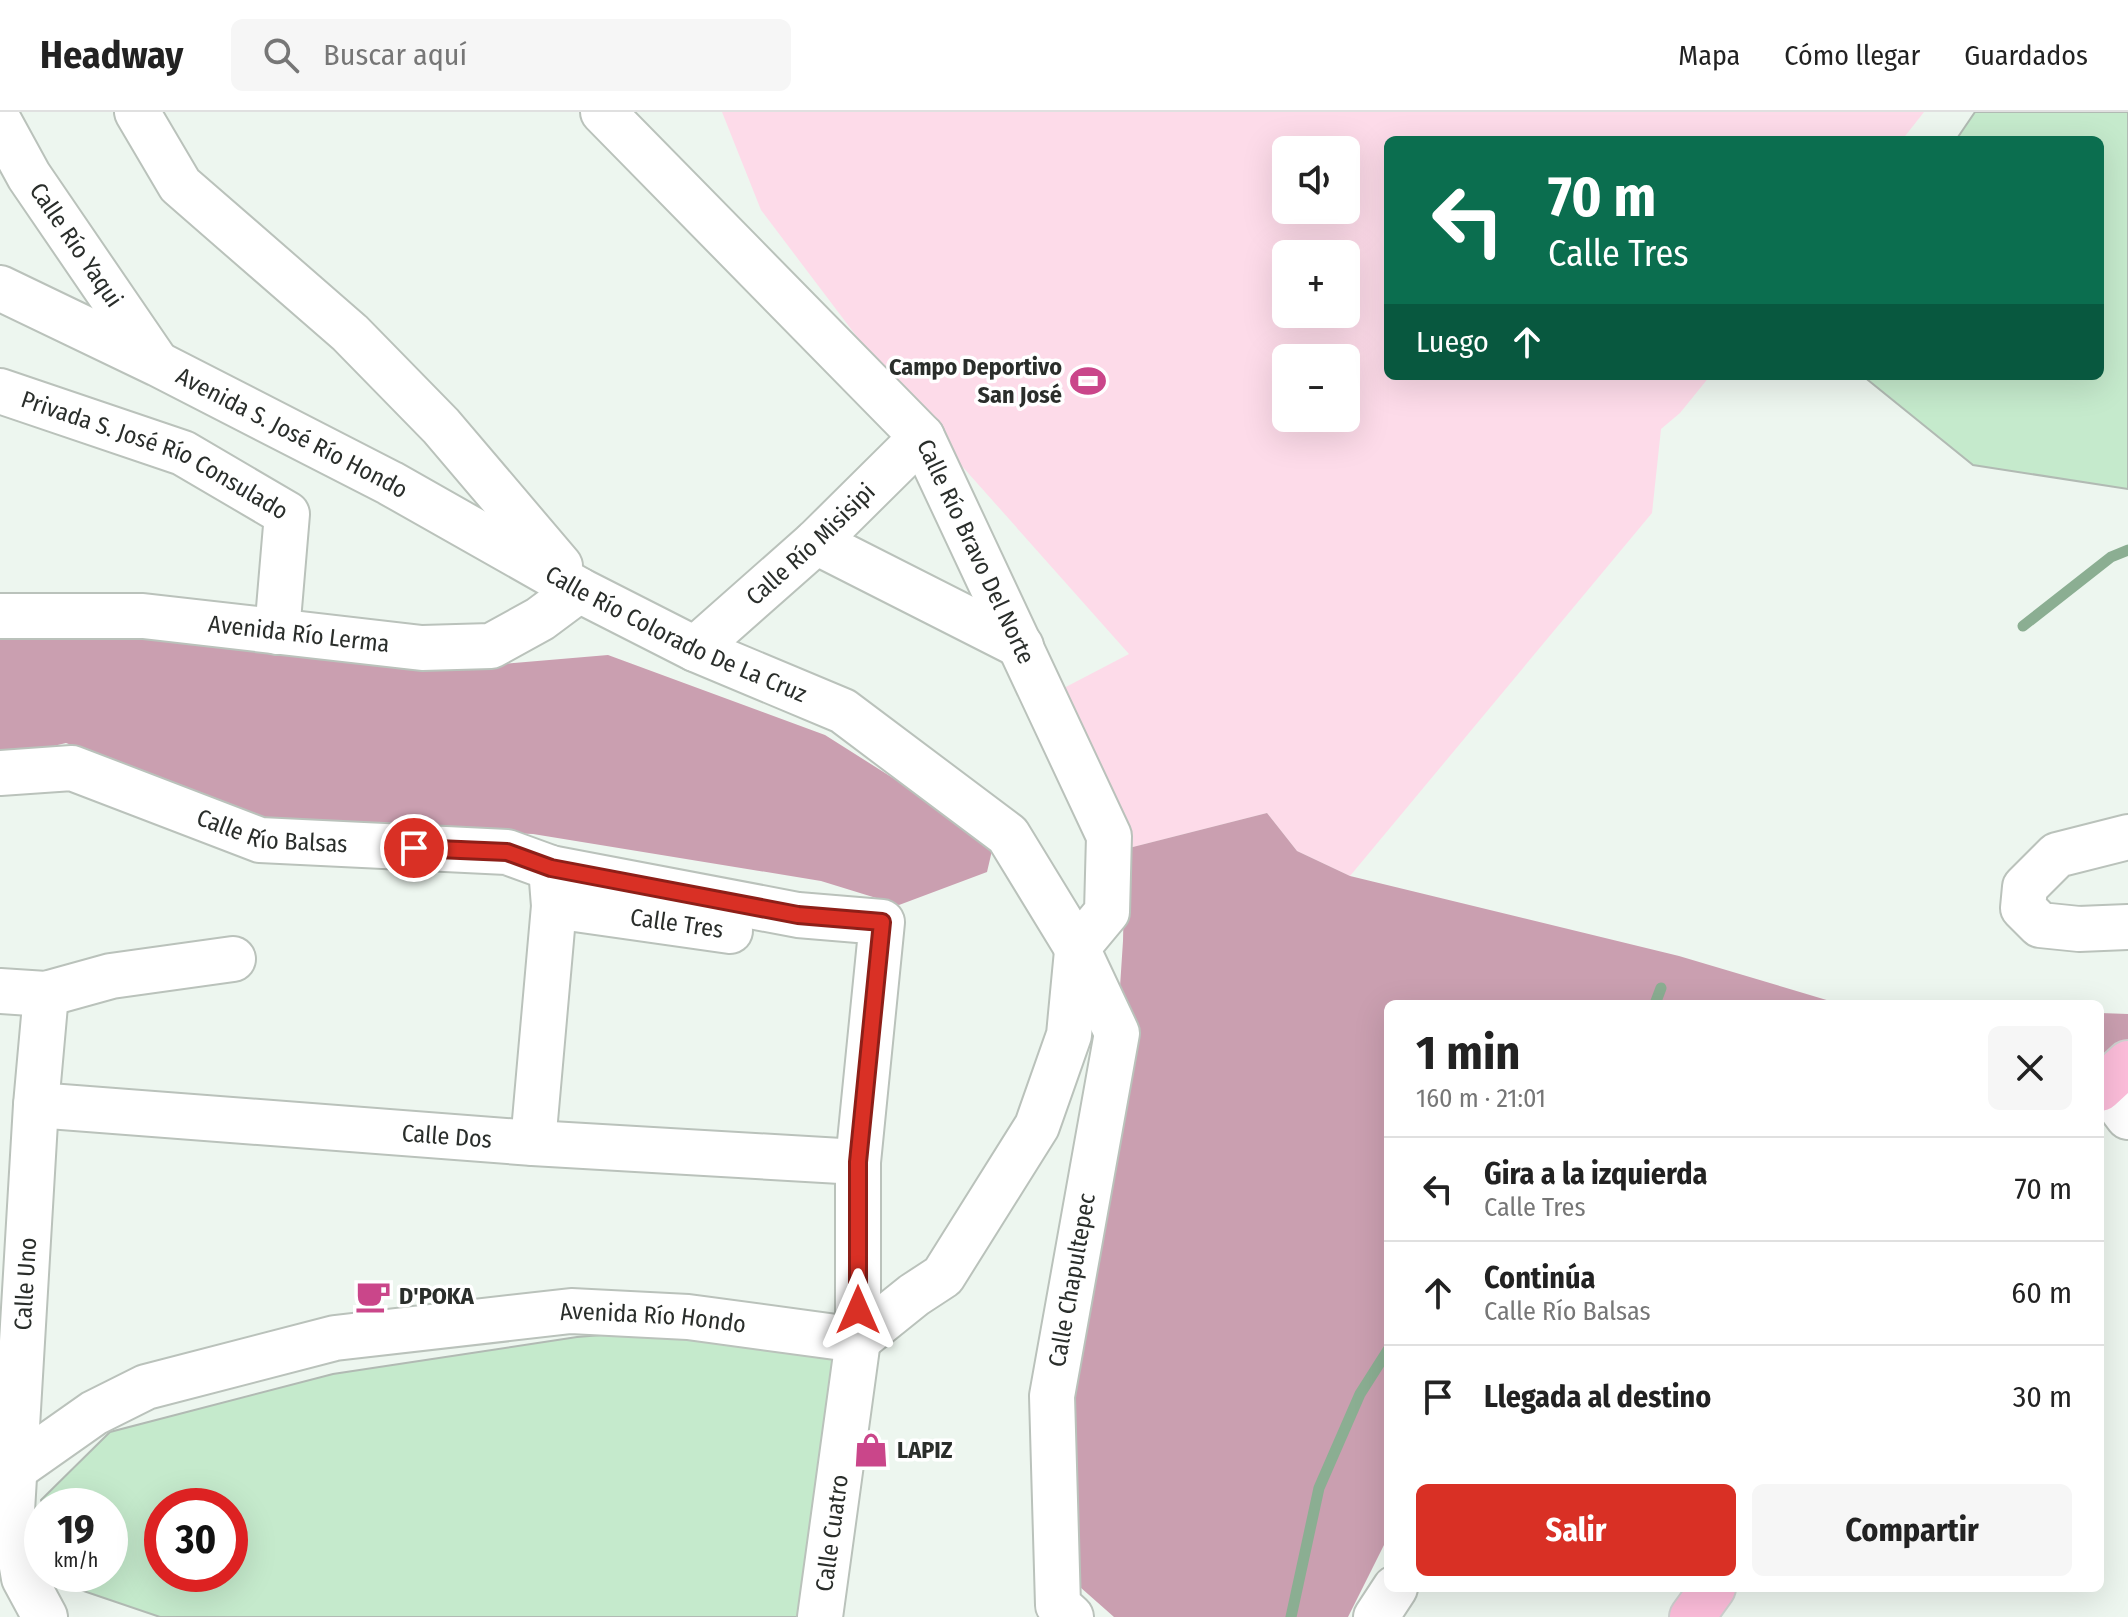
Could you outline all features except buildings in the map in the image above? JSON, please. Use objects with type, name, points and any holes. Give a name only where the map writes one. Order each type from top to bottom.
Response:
[{"type":"main road","points":[[1692,1617],[1710,1592]]},
{"type":"street","name":"Calle Río Colorado De La Cruz","points":[[137,112],[180,185],[350,333],[441,426],[579,590],[695,649],[843,711],[1008,835],[1077,948]]},
{"type":"street","name":"Calle Río Bravo Del Norte","points":[[625,119],[922,437],[1109,836],[1107,912],[1077,948]]},
{"type":"street","name":"Calle Río Yaqui","points":[[0,123],[29,176],[158,364]]},
{"type":"street","name":"Avenida S. José Río Hondo","points":[[0,288],[158,364],[390,483],[579,590]]},
{"type":"street","name":"Privada S. José Río Consulado","points":[[0,391],[183,453],[287,514],[277,632]]},
{"type":"street","name":"Calle Río Misisipi","points":[[695,649],[816,542],[922,437]]},
{"type":"street","points":[[816,542],[1021,646]]},
{"type":"street","name":"Avenida Río Lerma","points":[[0,616],[143,616],[422,648],[491,646],[540,619],[579,590]]},
{"type":"street","name":"Calle Río Balsas","points":[[0,773],[72,768],[260,840],[507,852],[553,887]]},
{"type":"street","points":[[2128,837],[2057,855],[2025,887],[2023,908],[2040,925],[2079,929],[2128,927]]},
{"type":"street","points":[[533,1143],[553,887]]},
{"type":"street","name":"Calle Tres","points":[[553,887],[753,934],[798,915],[882,922]]},
{"type":"street","name":"Calle Cuatro","points":[[820,1617],[858,1340],[858,1162],[882,922]]},
{"type":"street","points":[[858,1340],[943,1276],[1037,1126],[1069,1035],[1077,948]]},
{"type":"street","name":"Calle Chapultepec","points":[[1071,1617],[1058,1605],[1052,1396],[1117,1033],[1077,948]]},
{"type":"street","points":[[0,991],[46,994],[111,976],[233,959]]},
{"type":"street","name":"Calle Uno","points":[[45,1617],[24,1578],[12,1511],[36,1105],[46,994]]},
{"type":"street","name":"Calle Dos","points":[[36,1105],[533,1143],[858,1162]]},
{"type":"street","name":"Avenida Río Hondo","points":[[13,1470],[94,1413],[146,1387],[335,1338],[571,1311],[688,1317],[858,1340]]},
{"type":"street","points":[[1376,1617],[1392,1592]]},
{"type":"shaded area","points":[[722,112],[1924,112],[1905,136],[1384,136],[1384,380],[1707,380],[1680,413],[1661,429],[1652,513],[1350,876],[1297,851],[1267,813],[1125,849],[1062,689],[1129,654],[913,411],[761,210]]},
{"type":"shaded area","points":[[0,626],[491,665],[608,655],[825,735],[994,842],[987,872],[899,905],[821,881],[533,834],[280,823],[66,743],[0,759]]},
{"type":"shaded area","points":[[1267,813],[1297,851],[1350,876],[1679,956],[1827,1000],[1384,1000],[1384,1545],[1348,1617],[1114,1617],[1080,1587],[1052,1396],[1117,1033],[1125,849]]},
{"type":"shaded area","points":[[2104,1013],[2128,1014],[2128,1084],[2104,1070]]},
{"type":"waterway","points":[[2023,626],[2111,557],[2128,550]]},
{"type":"waterway","points":[[1656,1000],[1661,988]]},
{"type":"waterway","points":[[1291,1617],[1319,1488],[1360,1394],[1384,1356]]},
{"type":"place","name":"Campo Deportivo San José","points":[[1088,381]]},
{"type":"place","name":"D'POKA","points":[[373,1296]]},
{"type":"place","name":"LAPIZ","points":[[871,1450]]},
{"type":"route","points":[[414,848],[507,852],[551,868],[798,915],[882,922],[858,1162],[858,1310]]}]
